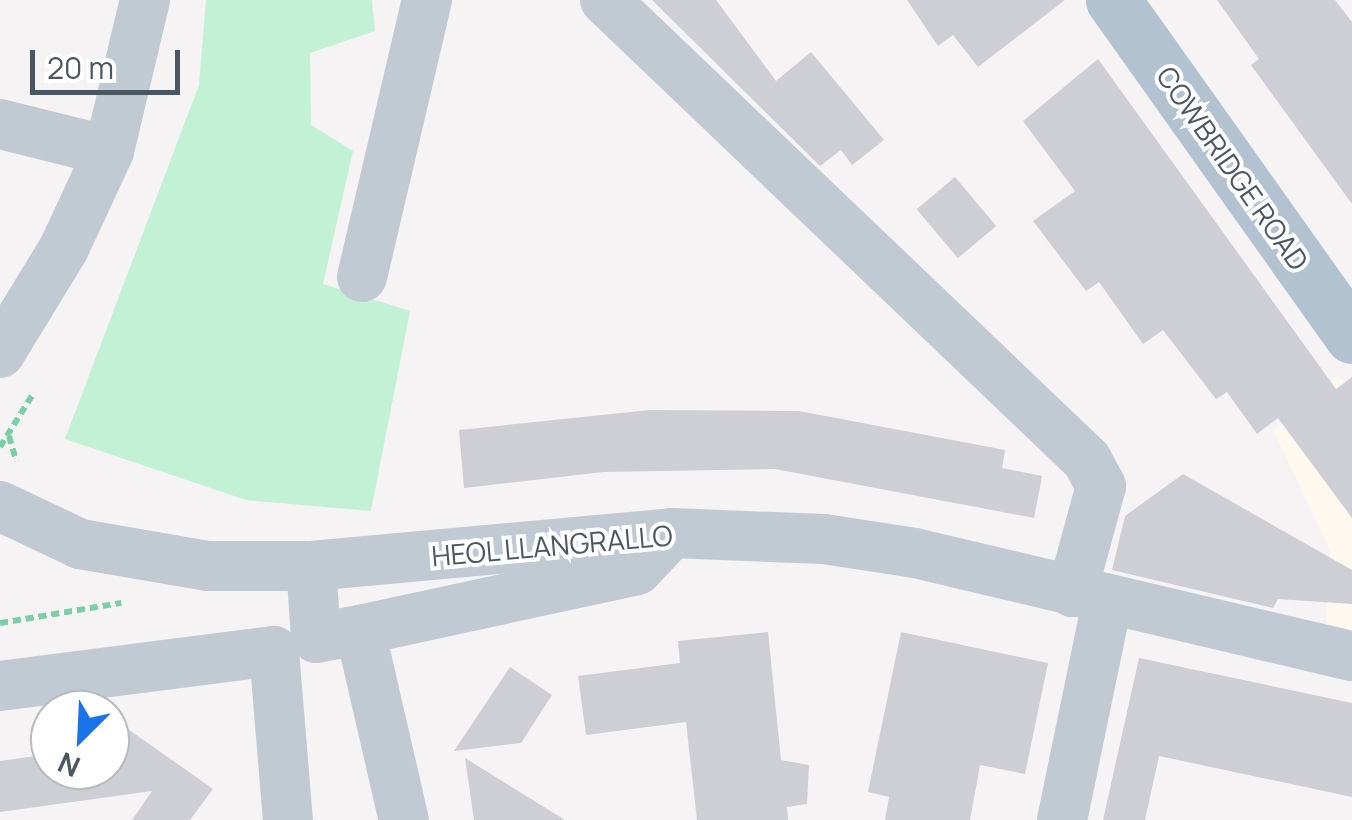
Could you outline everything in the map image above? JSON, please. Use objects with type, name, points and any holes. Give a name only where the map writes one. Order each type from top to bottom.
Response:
[{"type":"main road","name":"COWBRIDGE ROAD","points":[[1113,0],[1352,336]]},
{"type":"street","points":[[0,353],[64,248],[110,151],[145,0]]},
{"type":"street","points":[[362,277],[428,0]]},
{"type":"street","points":[[605,0],[1087,460],[1101,486],[1062,820]]},
{"type":"street","points":[[0,124],[110,151]]},
{"type":"street","name":"HEOL LLANGRALLO","points":[[0,506],[80,544],[158,562],[311,566],[672,533],[824,539],[915,552],[1090,597],[1352,656]]},
{"type":"street","points":[[0,686],[317,639],[638,570],[672,533]]},
{"type":"street","points":[[288,820],[317,639],[311,566]]},
{"type":"street","points":[[317,639],[404,820]]},
{"type":"path","points":[[0,623],[115,608],[143,588],[158,562]]},
{"type":"shaded area","points":[[1337,374],[1352,394],[1352,644],[1325,639],[1330,550],[1273,430]]},
{"type":"green space","points":[[206,0],[372,0],[375,31],[310,53],[311,125],[353,151],[323,284],[410,311],[371,511],[246,500],[65,439],[199,85]]},
{"type":"building","points":[[652,0],[716,0],[776,81],[811,52],[884,140],[852,165],[841,150],[820,166]]},
{"type":"building","points":[[907,0],[1065,0],[978,67],[953,35],[938,46]]},
{"type":"building","points":[[1217,0],[1335,0],[1352,22],[1352,204],[1251,65],[1259,59]]},
{"type":"building","points":[[1098,59],[1336,389],[1352,377],[1352,518],[1278,418],[1257,434],[1227,392],[1216,399],[1163,330],[1143,344],[1099,282],[1086,291],[1033,221],[1075,191],[1023,121]]},
{"type":"building","points":[[955,177],[996,226],[958,258],[917,209]]},
{"type":"building","points":[[650,410],[799,411],[1005,450],[1002,468],[1042,476],[1034,518],[775,469],[603,472],[464,488],[459,430]]},
{"type":"building","points":[[1183,474],[1352,570],[1352,604],[1278,599],[1273,608],[1112,570],[1125,516]]},
{"type":"building","points":[[768,632],[781,760],[809,765],[807,804],[787,807],[788,820],[697,820],[686,722],[586,735],[578,676],[680,663],[678,641]]},
{"type":"building","points":[[901,632],[1048,663],[1025,774],[980,765],[970,820],[885,820],[889,797],[868,792]]},
{"type":"building","points":[[1139,658],[1352,703],[1352,797],[1159,756],[1145,820],[1103,820]]},
{"type":"building","points":[[510,667],[552,695],[521,743],[454,751]]},
{"type":"building","points":[[130,731],[213,789],[190,820],[132,820],[152,791],[0,812],[0,761],[30,757],[30,790],[130,790]]},
{"type":"building","points":[[465,758],[565,820],[474,820]]}]
